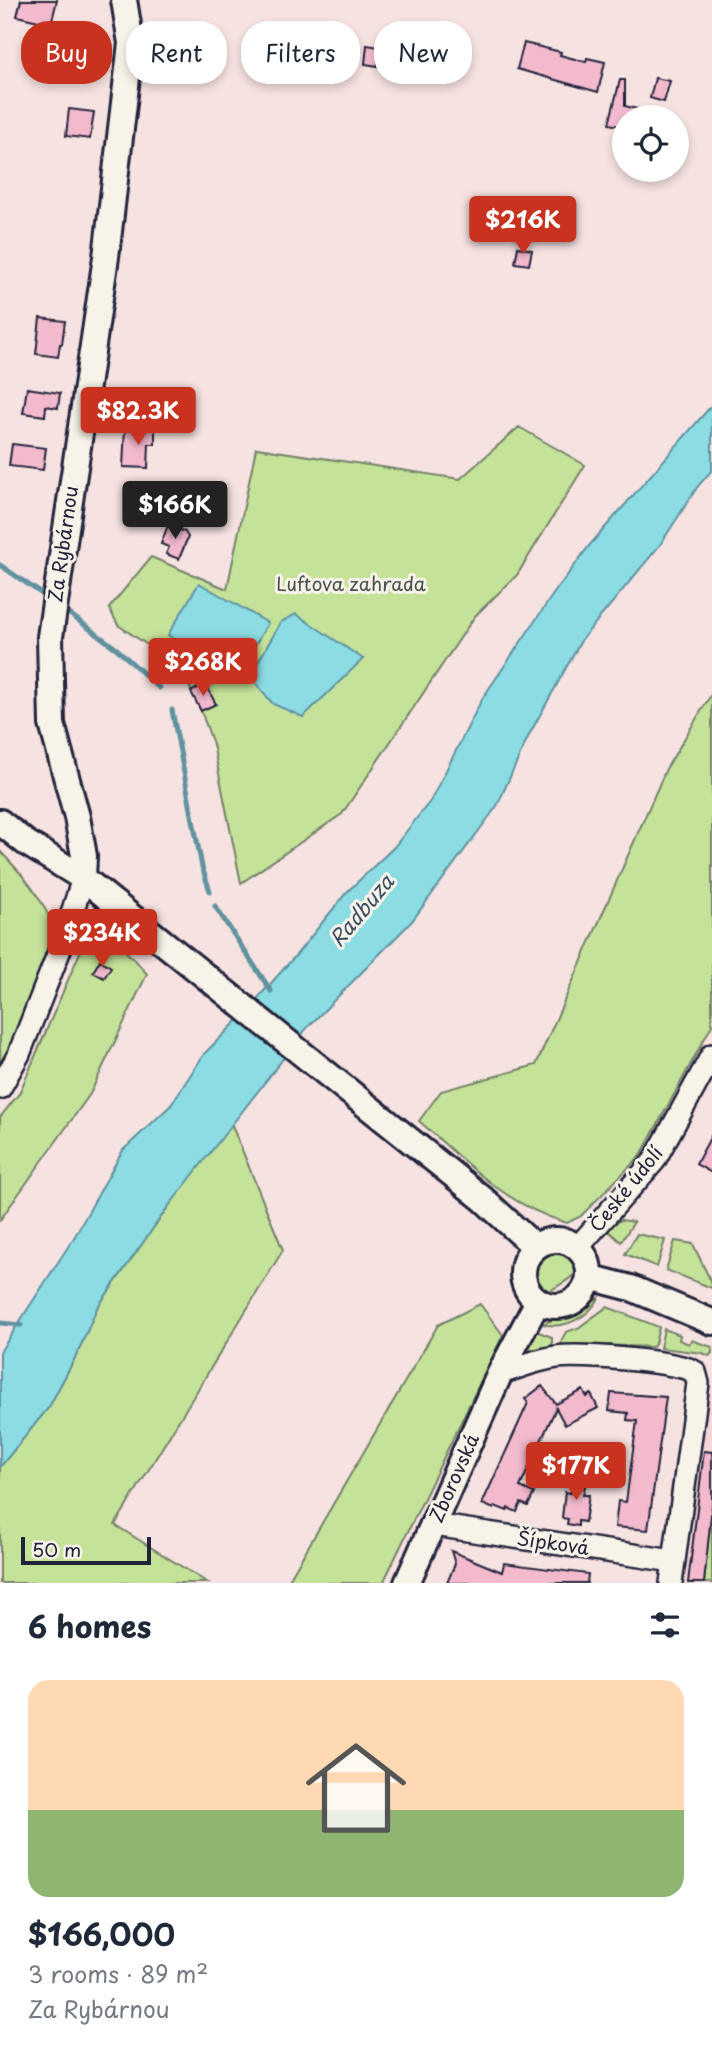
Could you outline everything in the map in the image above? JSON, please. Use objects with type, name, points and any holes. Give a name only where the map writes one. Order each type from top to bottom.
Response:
[{"type":"street","name":"Za Rybárnou","points":[[83,878],[84,856],[77,817],[52,724],[50,637],[109,230],[131,43],[124,0]]},
{"type":"street","points":[[0,822],[25,842],[83,878],[483,1199],[535,1247]]},
{"type":"street","points":[[0,1088],[24,1041],[64,939],[83,878]]},
{"type":"street","name":"České údolí","points":[[578,1247],[653,1161],[712,1055]]},
{"type":"street","points":[[556,1239],[568,1241],[578,1247],[587,1261],[589,1277],[583,1293],[570,1303],[553,1306],[538,1300],[527,1288],[523,1272],[527,1256],[545,1241],[556,1239]]},
{"type":"street","points":[[589,1277],[631,1288],[712,1322]]},
{"type":"street","name":"Zborovská","points":[[407,1583],[500,1373],[538,1300]]},
{"type":"street","points":[[500,1373],[556,1356],[656,1363],[687,1367],[695,1372],[698,1383],[671,1583]]},
{"type":"street","name":"Šípková","points":[[434,1525],[673,1561]]},
{"type":"shaded area","points":[[698,1383],[712,1383],[712,1505],[704,1583],[671,1583]]},
{"type":"green space","name":"Luftova zahrada","points":[[519,427],[585,465],[517,575],[475,616],[342,814],[241,883],[213,744],[180,667],[118,625],[109,608],[151,557],[227,589],[256,448],[460,479]]},
{"type":"green space","points":[[712,693],[712,1025],[641,1155],[581,1216],[567,1223],[505,1194],[419,1121],[441,1091],[536,1065],[666,769]]},
{"type":"green space","points":[[0,851],[37,896],[49,916],[54,940],[44,978],[0,1074]]},
{"type":"green space","points":[[96,924],[147,974],[90,1094],[0,1220],[0,1117],[19,1094],[90,929]]},
{"type":"green space","points":[[231,1123],[283,1250],[115,1525],[208,1583],[0,1583],[0,1467],[49,1407],[97,1308]]},
{"type":"green space","points":[[621,1220],[634,1222],[621,1242],[606,1229]]},
{"type":"green space","points":[[637,1234],[665,1240],[657,1267],[625,1254]]},
{"type":"green space","points":[[675,1241],[693,1244],[712,1288],[666,1270]]},
{"type":"green space","points":[[560,1252],[574,1259],[577,1271],[548,1292],[537,1281],[537,1268],[546,1257]]},
{"type":"green space","points":[[599,1298],[589,1311],[575,1320],[559,1325],[543,1324]]},
{"type":"green space","points":[[480,1304],[503,1335],[383,1583],[287,1583],[438,1325]]},
{"type":"green space","points":[[607,1307],[659,1327],[653,1347],[573,1344],[571,1350],[561,1348],[566,1332],[578,1328]]},
{"type":"green space","points":[[664,1329],[680,1335],[679,1340],[689,1344],[691,1340],[712,1347],[712,1353],[709,1356],[660,1348]]},
{"type":"green space","points":[[536,1331],[552,1337],[552,1350],[531,1355],[528,1353],[526,1347]]},
{"type":"green space","points":[[712,1505],[712,1583],[704,1583]]},
{"type":"water","name":"Radbuza","points":[[712,405],[712,470],[698,486],[660,545],[582,639],[529,735],[497,806],[412,921],[307,1028],[168,1207],[97,1308],[49,1407],[0,1467],[0,1352],[75,1236],[123,1150],[171,1105],[204,1054],[297,954],[346,893],[394,847],[431,800],[482,699],[554,593],[589,546]]},
{"type":"water","points":[[199,583],[268,623],[237,676],[204,663],[168,635]]},
{"type":"water","points":[[296,614],[363,659],[303,717],[273,704],[250,676],[281,622]]},
{"type":"building","points":[[21,0],[57,0],[52,21],[17,16]]},
{"type":"building","points":[[524,43],[561,52],[560,55],[586,62],[587,58],[605,62],[598,92],[517,69]]},
{"type":"building","points":[[367,45],[374,46],[374,65],[365,64]]},
{"type":"building","points":[[655,78],[670,81],[664,102],[650,98]]},
{"type":"building","points":[[620,80],[625,80],[625,105],[614,105]]},
{"type":"building","points":[[69,109],[94,112],[90,139],[66,136]]},
{"type":"building","points":[[518,247],[532,250],[529,265],[515,263]]},
{"type":"building","points":[[40,318],[65,321],[58,357],[36,354]]},
{"type":"building","points":[[27,388],[60,393],[58,408],[46,406],[45,416],[23,413]]},
{"type":"building","points":[[125,428],[155,429],[155,444],[149,444],[148,468],[123,467]]},
{"type":"building","points":[[12,444],[46,448],[43,470],[9,466]]},
{"type":"building","points":[[168,525],[185,532],[188,537],[179,559],[166,554],[169,547],[161,544]]},
{"type":"building","points":[[205,684],[216,704],[201,711],[191,692]]},
{"type":"building","points":[[100,960],[111,967],[104,978],[93,972]]},
{"type":"building","points":[[712,1134],[712,1173],[696,1164]]},
{"type":"building","points":[[542,1386],[556,1404],[583,1390],[587,1397],[591,1394],[598,1408],[565,1425],[556,1408],[520,1487],[534,1493],[528,1506],[521,1503],[517,1512],[495,1506],[494,1509],[482,1504],[528,1403],[525,1399]]},
{"type":"building","points":[[611,1393],[666,1397],[648,1530],[615,1527],[618,1501],[626,1502],[637,1421],[627,1420],[628,1413],[609,1411]]},
{"type":"building","points":[[704,1451],[712,1452],[712,1505],[704,1583],[688,1583]]},
{"type":"building","points":[[573,1475],[587,1477],[583,1495],[589,1495],[585,1522],[578,1521],[578,1526],[567,1524],[568,1519],[562,1518],[565,1492],[571,1493]]},
{"type":"building","points":[[451,1551],[502,1572],[504,1563],[588,1574],[587,1583],[447,1583],[455,1564]]},
{"type":"waterway","points":[[0,565],[42,594]]},
{"type":"waterway","points":[[67,612],[117,649],[159,688]]},
{"type":"waterway","points":[[172,710],[202,867],[210,891]]},
{"type":"waterway","points":[[215,906],[271,991]]},
{"type":"waterway","points":[[0,1323],[21,1325]]}]
